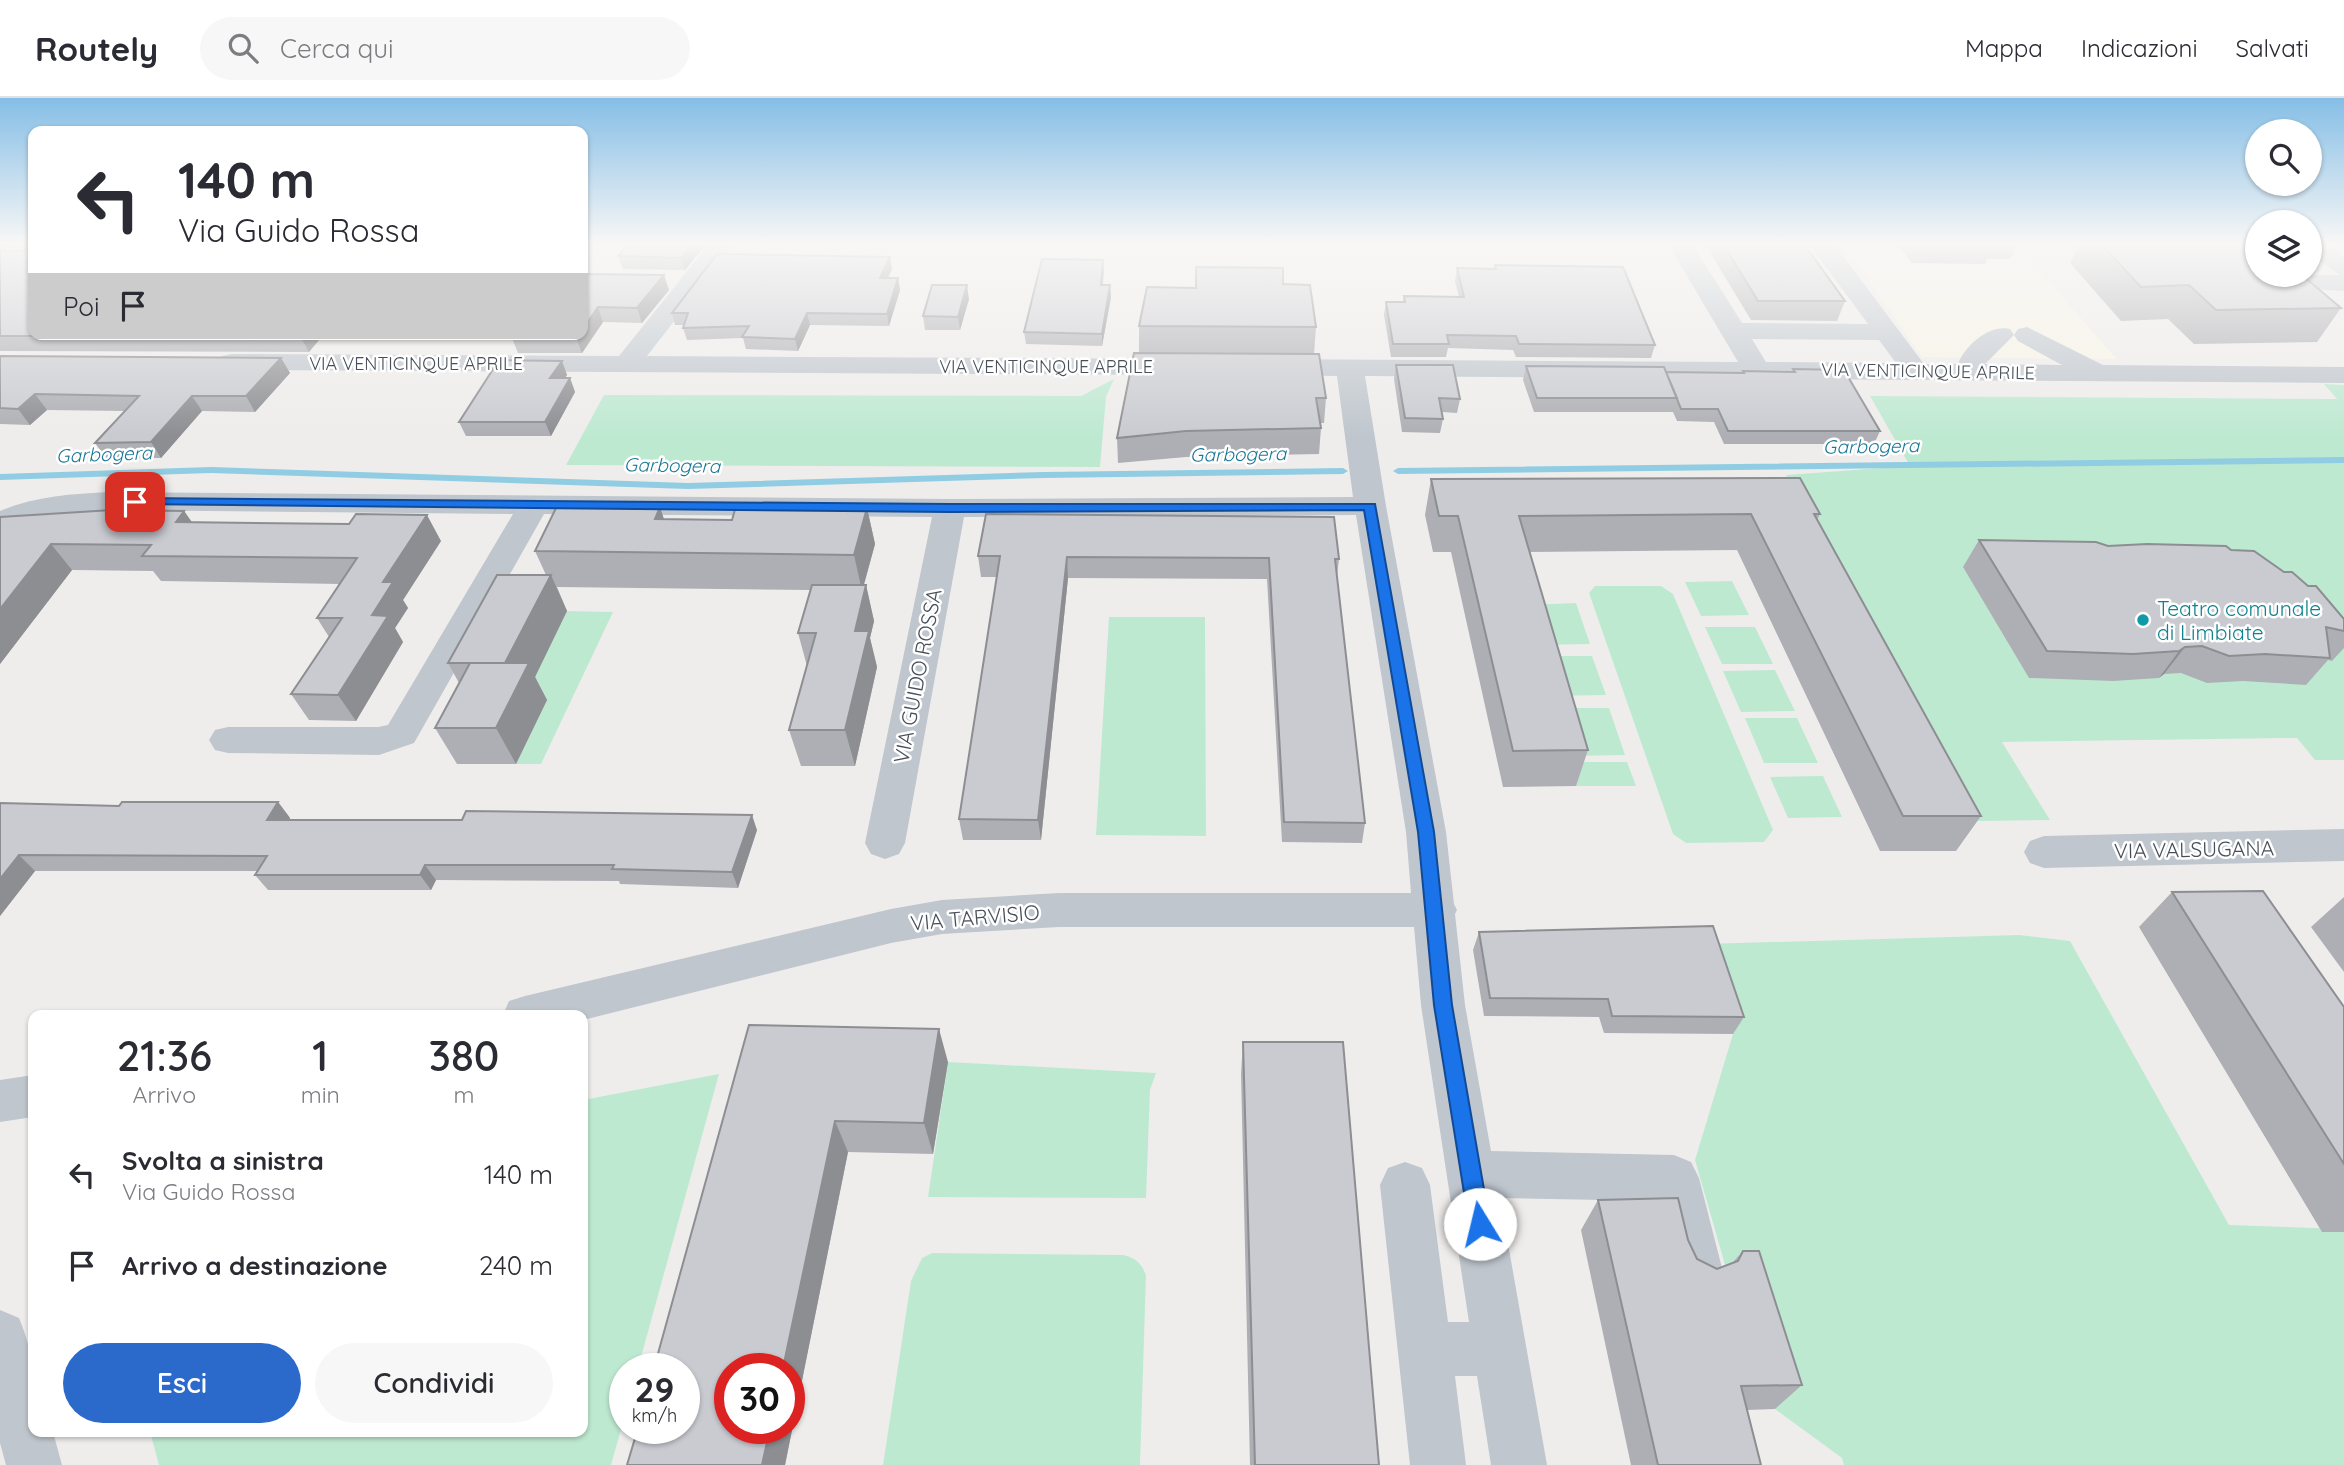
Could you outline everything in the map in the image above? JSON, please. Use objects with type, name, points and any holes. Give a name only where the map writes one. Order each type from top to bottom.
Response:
[{"type":"street","points":[[627,364],[672,308]]},
{"type":"street","points":[[1720,308],[1756,369]]},
{"type":"street","points":[[1869,308],[1914,371]]},
{"type":"street","points":[[1734,331],[1887,332]]},
{"type":"street","points":[[1971,365],[2014,335],[2087,366]]},
{"type":"street","name":"VIA VENTICINQUE APRILE","points":[[208,362],[1203,367]]},
{"type":"street","name":"VIA VENTICINQUE APRILE","points":[[1244,367],[1914,371],[1971,365],[2087,366],[2344,375]]},
{"type":"street","points":[[1350,368],[1426,832],[1436,910],[1443,1005],[1520,1465]]},
{"type":"street","points":[[0,524],[37,509],[97,502],[950,508],[1367,481]]},
{"type":"street","points":[[228,740],[379,741],[401,734],[534,505]]},
{"type":"street","name":"VIA GUIDO ROSSA","points":[[885,843],[950,508]]},
{"type":"street","name":"VIA VALSUGANA","points":[[2044,852],[2344,845]]},
{"type":"street","name":"VIA TARVISIO","points":[[546,1010],[891,926],[942,917],[1059,910],[1436,910]]},
{"type":"street","points":[[0,1101],[28,1097]]},
{"type":"street","points":[[1471,1174],[1674,1178],[1696,1268]]},
{"type":"street","points":[[1405,1185],[1438,1465]]},
{"type":"street","points":[[0,1336],[7,1400],[34,1465]]},
{"type":"street","points":[[1425,1348],[1500,1350]]},
{"type":"shaded area","points":[[1888,308],[2072,308],[2117,359],[1922,357]]},
{"type":"green space","points":[[1114,379],[1106,397],[1100,467],[566,465],[604,395],[1081,396]]},
{"type":"green space","points":[[2324,384],[2344,385],[2344,760],[2315,760],[2297,738],[2002,742],[2050,820],[1978,821],[1786,475],[1910,466],[1870,396],[2337,399]]},
{"type":"green space","points":[[1732,581],[1749,615],[1701,616],[1685,582]]},
{"type":"green space","points":[[1595,586],[1661,586],[1673,594],[1773,830],[1764,842],[1686,843],[1673,834],[1589,593]]},
{"type":"green space","points":[[1576,603],[1590,644],[1537,645],[1526,605]]},
{"type":"green space","points":[[567,611],[613,612],[541,764],[516,764],[547,700],[524,699]]},
{"type":"green space","points":[[1109,617],[1205,617],[1206,836],[1096,835]]},
{"type":"green space","points":[[1705,627],[1755,627],[1773,664],[1722,664]]},
{"type":"green space","points":[[1539,656],[1592,656],[1606,695],[1551,696]]},
{"type":"green space","points":[[1775,670],[1795,711],[1741,712],[1723,671]]},
{"type":"green space","points":[[1554,708],[1609,708],[1625,755],[1567,756]]},
{"type":"green space","points":[[1745,718],[1797,718],[1818,763],[1764,763]]},
{"type":"green space","points":[[1569,762],[1627,762],[1636,786],[1576,786]]},
{"type":"green space","points":[[1823,776],[1842,817],[1788,818],[1770,777]]},
{"type":"green space","points":[[2019,935],[2070,941],[2229,1225],[2344,1229],[2344,1465],[1844,1465],[1842,1458],[1775,1409],[1737,1282],[1729,1279],[1695,1160],[1733,1034],[1704,944]]},
{"type":"green space","points":[[948,1062],[1156,1073],[1150,1090],[1146,1198],[928,1197]]},
{"type":"green space","points":[[719,1074],[642,1353],[609,1353],[609,1444],[617,1444],[611,1465],[159,1465],[151,1437],[588,1437],[588,1099]]},
{"type":"green space","points":[[932,1253],[1123,1255],[1138,1262],[1146,1275],[1140,1465],[883,1465],[911,1281],[922,1258]]},
{"type":"building","points":[[0,308],[28,308],[28,336],[0,336]]},
{"type":"building","points":[[588,308],[597,308],[588,322]]},
{"type":"building","points":[[676,308],[889,308],[887,314],[807,313],[795,339],[742,337],[749,326],[683,328],[688,313],[672,313]]},
{"type":"building","points":[[925,308],[961,308],[958,317],[923,316]]},
{"type":"building","points":[[1030,308],[1106,308],[1102,334],[1024,332]]},
{"type":"building","points":[[1143,308],[1313,308],[1316,327],[1139,326]]},
{"type":"building","points":[[1387,308],[1640,308],[1655,345],[1519,344],[1516,336],[1447,335],[1449,344],[1393,344]]},
{"type":"building","points":[[2214,308],[2341,308],[2216,310]]},
{"type":"building","points":[[1134,353],[1319,354],[1326,398],[1316,398],[1321,428],[1186,431],[1117,438]]},
{"type":"building","points":[[0,356],[281,358],[246,396],[192,396],[151,442],[95,443],[139,396],[35,394],[18,409],[0,408]]},
{"type":"building","points":[[499,360],[562,361],[550,378],[570,378],[545,422],[459,422]]},
{"type":"building","points":[[1396,365],[1453,365],[1460,399],[1439,398],[1443,419],[1405,418]]},
{"type":"building","points":[[1526,366],[1664,367],[1677,398],[1537,398]]},
{"type":"building","points":[[1793,369],[1844,370],[1880,431],[1728,431],[1718,409],[1681,409],[1666,372],[1795,372]]},
{"type":"building","points":[[1800,478],[1820,514],[1814,514],[1981,816],[1903,816],[1751,514],[1519,516],[1588,750],[1513,751],[1458,516],[1439,516],[1431,479]]},
{"type":"building","points":[[557,506],[660,507],[655,519],[732,520],[736,506],[867,508],[854,555],[535,551]]},
{"type":"building","points":[[112,510],[184,511],[176,522],[349,524],[356,514],[427,515],[383,582],[393,582],[372,615],[388,616],[338,695],[291,694],[342,618],[317,618],[357,558],[142,556],[151,545],[51,544],[0,609],[0,517]]},
{"type":"building","points":[[986,514],[1334,517],[1339,559],[1335,559],[1365,823],[1284,822],[1269,558],[1067,557],[1038,820],[959,819],[1000,556],[978,556]]},
{"type":"building","name":"Teatro comunale di Limbiate","points":[[1979,540],[2096,542],[2108,546],[2226,546],[2231,550],[2254,551],[2284,572],[2292,572],[2308,586],[2316,586],[2344,619],[2344,631],[2326,627],[2330,658],[2265,654],[2229,656],[2202,646],[2185,647],[2179,651],[2133,654],[2047,651]]},
{"type":"building","points":[[497,575],[551,575],[505,663],[448,663]]},
{"type":"building","points":[[812,585],[866,585],[855,631],[869,631],[845,730],[789,730],[816,633],[798,633]]},
{"type":"building","points":[[470,663],[529,663],[496,728],[435,728]]},
{"type":"building","points":[[122,802],[278,802],[267,820],[462,820],[466,811],[752,815],[732,872],[612,869],[614,865],[425,865],[420,875],[255,875],[267,856],[19,855],[0,879],[0,803],[119,806]]},
{"type":"building","points":[[2263,891],[2344,1007],[2344,1164],[2172,892]]},
{"type":"building","points":[[1713,926],[1744,1017],[1612,1016],[1608,999],[1490,998],[1479,932]]},
{"type":"building","points":[[749,1025],[939,1029],[924,1123],[835,1121],[786,1353],[714,1353],[714,1444],[767,1444],[762,1465],[627,1465],[633,1444],[700,1444],[700,1353],[658,1353]]},
{"type":"building","points":[[1243,1042],[1343,1042],[1379,1465],[1255,1465]]},
{"type":"building","points":[[1678,1198],[1688,1240],[1697,1259],[1717,1269],[1738,1261],[1743,1251],[1759,1251],[1802,1385],[1741,1386],[1761,1465],[1658,1465],[1598,1200]]},
{"type":"waterway","name":"Garbogera","points":[[1398,471],[2344,460]]},
{"type":"waterway","name":"Garbogera","points":[[0,477],[211,470],[688,486],[1044,475],[1343,471]]},
{"type":"place","name":"Teatro comunale di Limbiate","points":[[2143,620]]},
{"type":"route","points":[[135,502],[950,508],[1370,506],[1426,832],[1436,910],[1443,1005],[1480,1224]]}]
